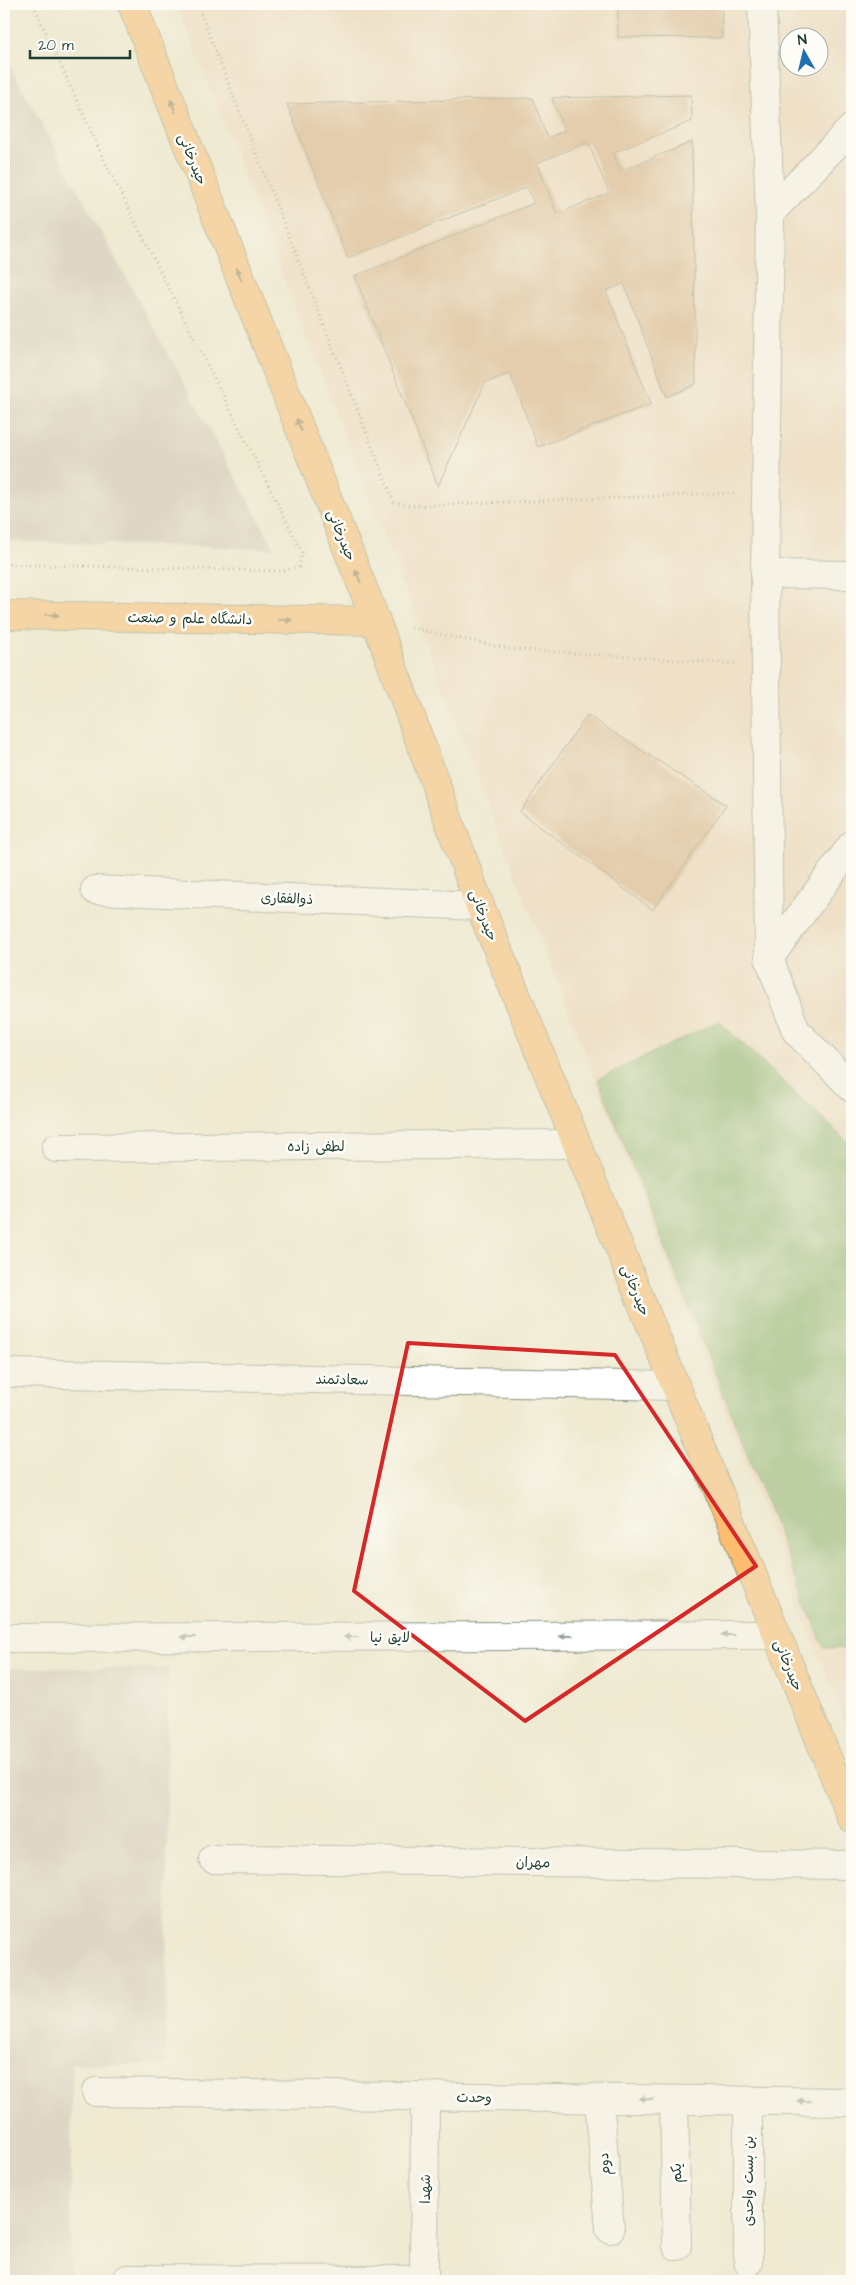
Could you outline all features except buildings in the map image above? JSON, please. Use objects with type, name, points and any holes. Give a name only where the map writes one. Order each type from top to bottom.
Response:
[{"type":"main road","name":"حیدرخانی","points":[[132,4],[376,621],[480,906],[852,1819]]},
{"type":"main road","name":"دانشگاه علم و صنعت","points":[[4,615],[376,621]]},
{"type":"street","points":[[762,4],[770,213],[765,574],[770,958],[796,1031],[852,1088]]},
{"type":"street","points":[[770,213],[852,128]]},
{"type":"street","points":[[765,574],[852,575]]},
{"type":"street","points":[[770,958],[852,845]]},
{"type":"street","name":"ذوالفقاری","points":[[95,890],[480,906]]},
{"type":"street","name":"لطفی زاده","points":[[56,1148],[577,1144]]},
{"type":"street","name":"سعادتمند","points":[[9,1373],[675,1386]]},
{"type":"street","name":"لایق نیا","points":[[4,1638],[777,1635]]},
{"type":"street","name":"مهران","points":[[213,1859],[852,1864]]},
{"type":"street","name":"وحدت","points":[[96,2092],[852,2102]]},
{"type":"street","name":"شهدا","points":[[424,2281],[426,2097]]},
{"type":"street","name":"دوم","points":[[599,2099],[610,2229]]},
{"type":"street","name":"یکم","points":[[674,2100],[677,2246]]},
{"type":"street","name":"بن بست واحدی","points":[[748,2101],[748,2262]]},
{"type":"street","points":[[127,2279],[424,2281]]},
{"type":"path","points":[[4,564],[283,571],[299,567],[302,552],[103,158],[33,4]]},
{"type":"path","points":[[196,4],[394,502],[412,506],[766,492]]},
{"type":"path","points":[[376,621],[511,649],[765,666]]},
{"type":"highlighted area","points":[[408,1343],[615,1355],[756,1566],[525,1721],[354,1591]]},
{"type":"shaded area","points":[[177,4],[852,4],[852,1741]]},
{"type":"shaded area","points":[[4,55],[275,549],[4,541]]},
{"type":"shaded area","points":[[4,1668],[168,1668],[166,2065],[72,2064],[70,2281],[4,2281]]},
{"type":"green space","points":[[719,1021],[852,1146],[852,1649],[824,1648],[598,1079]]}]
